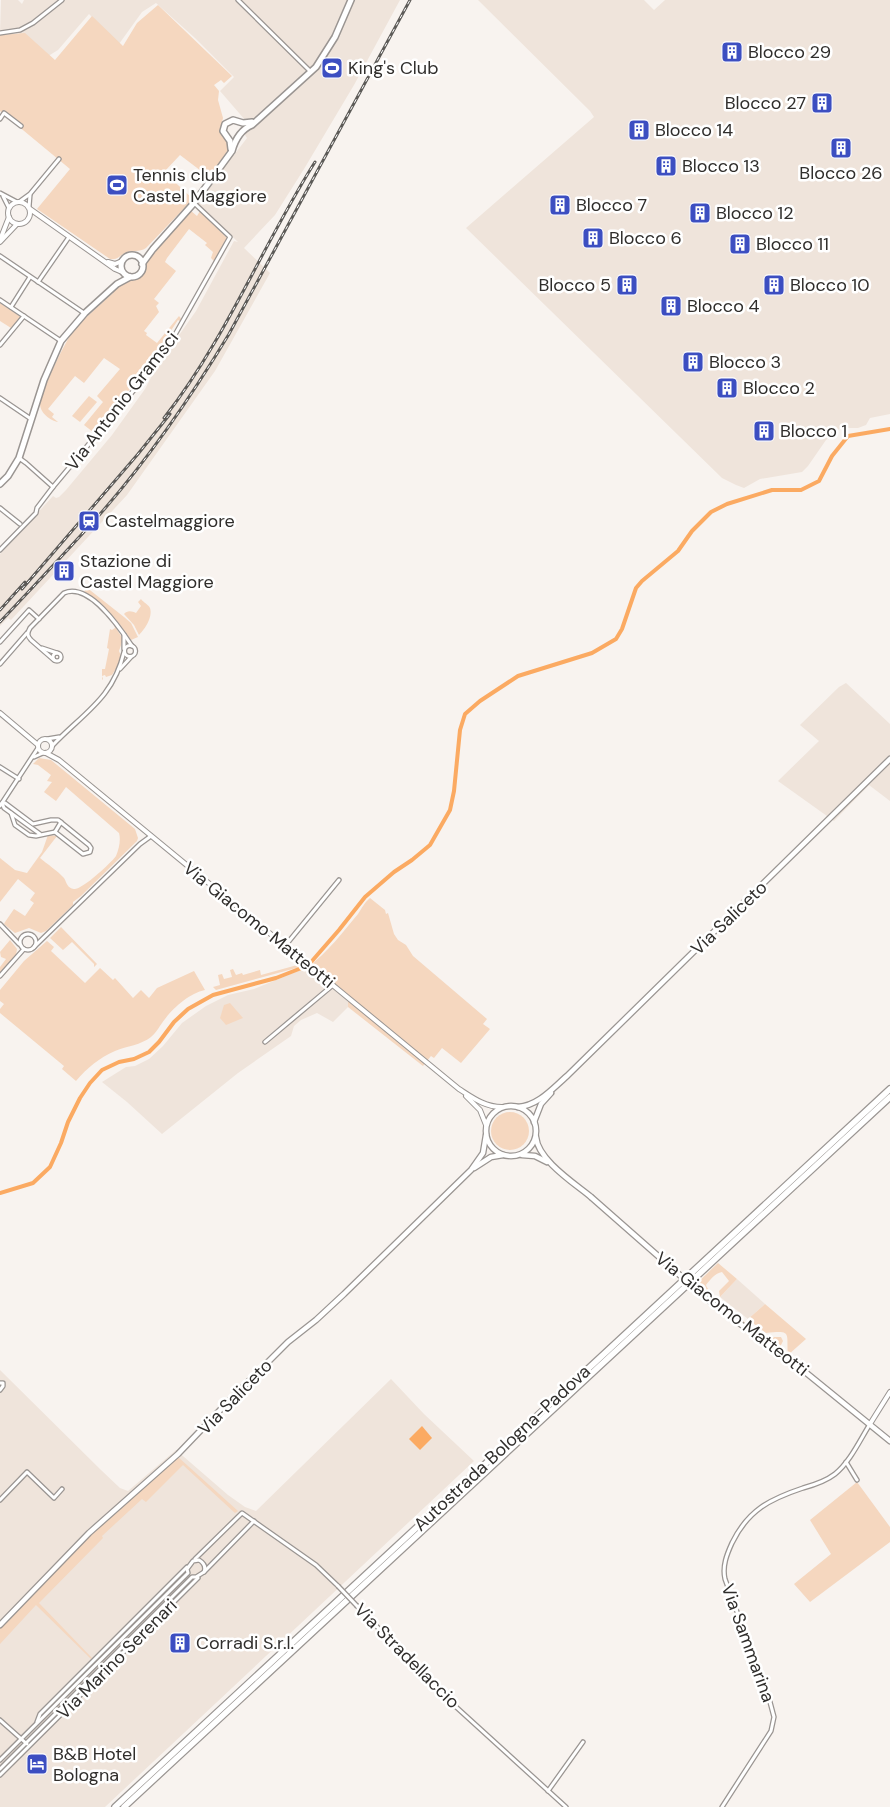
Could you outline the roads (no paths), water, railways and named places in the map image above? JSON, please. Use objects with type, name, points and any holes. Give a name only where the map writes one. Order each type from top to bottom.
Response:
[{"type":"highway","name":"Autostrada Bologna-Padova","points":[[115,1807],[890,1089]]},
{"type":"highway","name":"Autostrada Bologna-Padova","points":[[124,1807],[890,1097]]},
{"type":"main road","points":[[0,484],[8,476],[18,458],[46,376],[61,341],[85,313],[117,284],[139,274],[142,264],[153,248],[194,203],[232,151],[237,138],[242,132],[311,72],[329,48],[351,0]]},
{"type":"main road","points":[[229,155],[231,144],[224,133],[224,125],[231,120],[246,124],[257,120]]},
{"type":"main road","points":[[238,122],[242,127],[242,132]]},
{"type":"main road","points":[[228,138],[237,138]]},
{"type":"main road","points":[[117,284],[123,273],[122,261],[128,256],[144,254],[153,248]]},
{"type":"main road","points":[[137,256],[142,264]]},
{"type":"main road","points":[[123,273],[130,277]]},
{"type":"main road","name":"Via Saliceto","points":[[534,1122],[541,1104],[567,1076],[890,759]]},
{"type":"main road","name":"Via Saliceto","points":[[502,1107],[526,1106],[535,1102],[567,1076]]},
{"type":"main road","points":[[486,1126],[490,1116],[502,1107]]},
{"type":"main road","points":[[518,1107],[530,1115],[534,1122],[536,1134],[530,1147],[518,1155]]},
{"type":"main road","name":"Via Saliceto","points":[[0,1624],[89,1533],[178,1454],[223,1406],[288,1342],[337,1301],[471,1170],[483,1153],[486,1126]]},
{"type":"main road","name":"Via Giacomo Matteotti","points":[[536,1134],[536,1143],[541,1153],[554,1166],[707,1299],[799,1367],[890,1441]]},
{"type":"main road","points":[[486,1135],[492,1147],[503,1155]]},
{"type":"main road","name":"Via Saliceto","points":[[471,1170],[491,1157],[518,1155]]},
{"type":"main road","name":"Via Giacomo Matteotti","points":[[518,1155],[535,1156],[554,1166]]},
{"type":"street","points":[[0,33],[20,30],[33,23],[62,0]]},
{"type":"street","points":[[238,0],[311,72]]},
{"type":"street","points":[[0,118],[4,113],[21,126]]},
{"type":"street","points":[[9,208],[30,194],[59,158]]},
{"type":"street","points":[[0,193],[24,203],[69,238],[112,264],[122,261]]},
{"type":"street","points":[[0,193],[7,201],[9,208],[9,217],[0,241]]},
{"type":"street","points":[[29,219],[30,194]]},
{"type":"street","name":"Via Antonio Gramsci","points":[[18,458],[54,487],[139,384],[172,340],[230,237],[194,203]]},
{"type":"street","points":[[9,217],[17,224],[37,218],[45,221]]},
{"type":"street","points":[[0,241],[17,224]]},
{"type":"street","points":[[38,282],[69,238]]},
{"type":"street","points":[[0,256],[85,313]]},
{"type":"street","points":[[98,256],[115,270],[123,273]]},
{"type":"street","points":[[11,307],[30,277]]},
{"type":"street","points":[[0,300],[61,341]]},
{"type":"street","points":[[0,345],[24,316]]},
{"type":"street","points":[[0,398],[31,419]]},
{"type":"street","points":[[0,550],[36,513],[37,508],[54,487]]},
{"type":"street","points":[[0,508],[20,524]]},
{"type":"street","points":[[0,664],[64,593],[74,591],[102,607],[123,632],[135,652],[118,672],[96,705],[61,736],[52,747],[34,757]]},
{"type":"street","points":[[0,642],[29,610],[39,619]]},
{"type":"street","points":[[118,672],[124,651],[123,632]]},
{"type":"street","points":[[28,633],[28,637],[39,647],[54,660],[58,661],[61,658],[60,654],[39,647]]},
{"type":"street","points":[[124,651],[128,646],[132,646]]},
{"type":"street","points":[[124,651],[127,656],[132,656]]},
{"type":"street","points":[[0,713],[28,735],[38,747]]},
{"type":"street","points":[[28,735],[44,740],[61,736]]},
{"type":"street","points":[[1,805],[44,740]]},
{"type":"street","name":"Via Giacomo Matteotti","points":[[44,740],[50,741],[59,760]]},
{"type":"street","name":"Via Giacomo Matteotti","points":[[38,747],[44,753],[59,760],[459,1089],[480,1110],[486,1126]]},
{"type":"street","points":[[0,767],[19,779]]},
{"type":"street","points":[[1,805],[5,803],[31,824],[38,824],[53,819],[61,822],[89,844],[90,852],[83,854],[55,832],[33,836],[26,833],[14,823],[11,812]]},
{"type":"street","points":[[1,805],[39,834]]},
{"type":"street","points":[[55,832],[61,822]]},
{"type":"street","points":[[38,824],[36,828],[39,834]]},
{"type":"street","points":[[140,844],[146,831]]},
{"type":"street","points":[[0,924],[21,947],[29,950],[46,936],[140,844],[151,836]]},
{"type":"street","points":[[285,946],[339,880]]},
{"type":"street","points":[[10,935],[21,937],[27,933],[34,936],[46,936]]},
{"type":"street","points":[[34,936],[36,942],[34,947]]},
{"type":"street","points":[[0,976],[17,956],[21,947],[21,937]]},
{"type":"street","points":[[265,1042],[333,985]]},
{"type":"street","name":"Via Giacomo Matteotti","points":[[459,1089],[490,1107],[502,1107]]},
{"type":"street","points":[[0,1383],[3,1383],[3,1386],[0,1390]]},
{"type":"street","name":"Via Sammarina","points":[[722,1807],[770,1731],[774,1717],[725,1579],[724,1567],[728,1551],[743,1526],[763,1505],[774,1498],[834,1475],[846,1462],[890,1392]]},
{"type":"street","points":[[846,1462],[857,1480]]},
{"type":"street","points":[[0,1500],[27,1472],[54,1498],[62,1489]]},
{"type":"street","name":"Via Stradellaccio","points":[[242,1512],[308,1560],[338,1586],[444,1696],[566,1807]]},
{"type":"street","name":"Via Marino Serenari","points":[[37,1723],[40,1714],[242,1512]]},
{"type":"street","name":"Via Marino Serenari","points":[[0,1769],[30,1746],[254,1521]]},
{"type":"street","points":[[193,1561],[199,1560],[203,1562],[204,1572]]},
{"type":"street","name":"Via Marino Serenari","points":[[0,1760],[188,1573],[188,1569],[193,1561]]},
{"type":"street","name":"Via Marino Serenari","points":[[0,1775],[26,1744],[192,1577],[196,1577],[204,1572]]},
{"type":"street","points":[[188,1573],[192,1577]]},
{"type":"street","points":[[0,1720],[30,1746]]},
{"type":"street","points":[[548,1791],[583,1742]]},
{"type":"waterway","points":[[0,1193],[33,1183],[50,1167],[80,1098],[102,1070],[149,1052],[174,1022],[188,1009],[213,995],[276,978],[304,967],[312,961],[365,897],[430,845],[450,810],[454,791],[460,730],[465,714],[480,701],[518,676],[592,653],[616,639],[622,629],[636,588],[678,551],[692,531],[711,512],[727,504],[772,490],[801,490],[819,481],[832,456],[848,436],[890,429]]},
{"type":"railway","points":[[0,622],[119,492],[153,449],[200,381],[229,334],[410,0]]},
{"type":"railway","points":[[164,418],[186,388],[225,324],[315,162]]},
{"type":"railway","points":[[22,589],[170,414]]},
{"type":"railway","points":[[0,610],[25,582]]},
{"type":"place","name":"Blocco 29","points":[[732,52]]},
{"type":"place","name":"King's Club","points":[[332,68]]},
{"type":"place","name":"Blocco 27","points":[[822,103]]},
{"type":"place","name":"Blocco 14","points":[[639,130]]},
{"type":"place","name":"Blocco 26","points":[[841,148]]},
{"type":"place","name":"Blocco 13","points":[[666,166]]},
{"type":"place","name":"Tennis club Castel Maggiore","points":[[117,185]]},
{"type":"place","name":"Blocco 7","points":[[560,205]]},
{"type":"place","name":"Blocco 12","points":[[700,213]]},
{"type":"place","name":"Blocco 6","points":[[593,238]]},
{"type":"place","name":"Blocco 11","points":[[740,244]]},
{"type":"place","name":"Blocco 5","points":[[627,285]]},
{"type":"place","name":"Blocco 10","points":[[774,285]]},
{"type":"place","name":"Blocco 4","points":[[671,306]]},
{"type":"place","name":"Blocco 3","points":[[693,362]]},
{"type":"place","name":"Blocco 2","points":[[727,388]]},
{"type":"place","name":"Blocco 1","points":[[764,431]]},
{"type":"place","name":"Castelmaggiore","points":[[89,521]]},
{"type":"place","name":"Stazione di Castel Maggiore","points":[[64,571]]},
{"type":"place","name":"Corradi S.r.l.","points":[[180,1643]]},
{"type":"place","name":"B&B Hotel Bologna","points":[[37,1764]]}]
